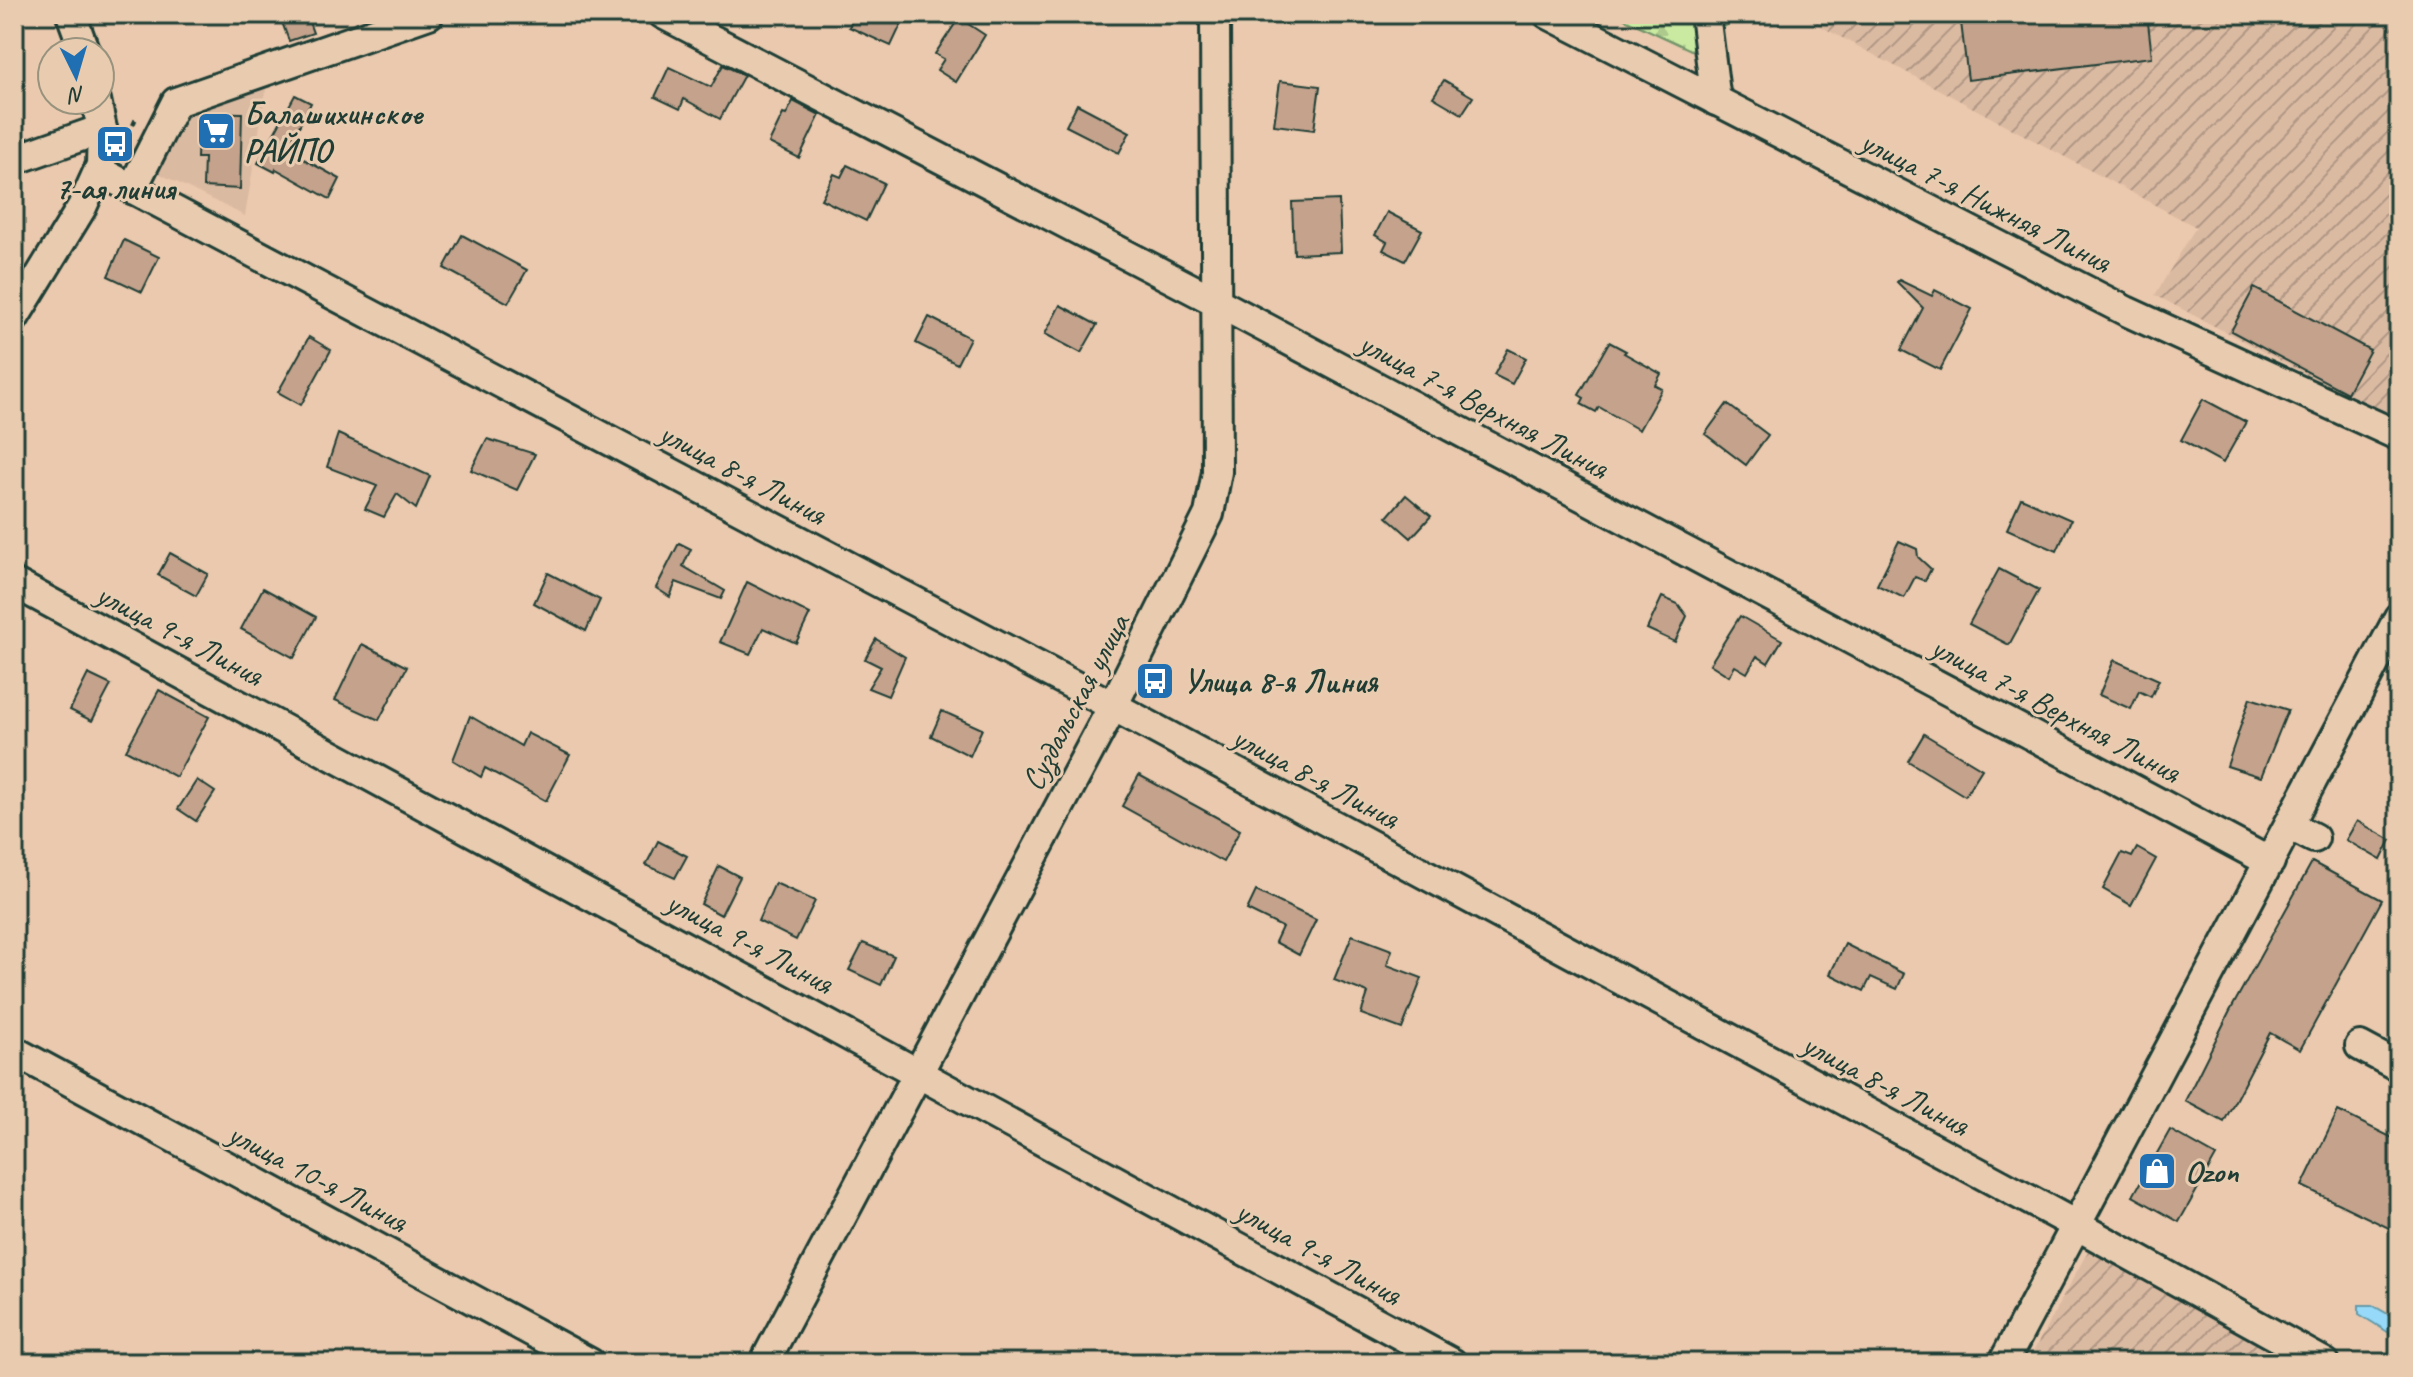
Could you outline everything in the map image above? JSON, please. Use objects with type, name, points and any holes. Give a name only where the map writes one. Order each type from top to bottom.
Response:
[{"type":"street","points":[[71,14],[79,36]]},
{"type":"street","points":[[132,189],[176,102],[429,14]]},
{"type":"street","name":"улица 7-я Верхняя Линия","points":[[663,14],[1215,301],[2270,862]]},
{"type":"street","name":"Суздальская улица","points":[[764,1363],[1113,706],[1209,514],[1217,472],[1215,14]]},
{"type":"street","name":"улица 7-я Нижняя Линия","points":[[1548,14],[2126,311],[2399,436]]},
{"type":"street","points":[[1705,14],[1716,101]]},
{"type":"street","points":[[14,318],[82,207],[99,171],[102,129],[99,116]]},
{"type":"street","points":[[14,160],[102,129]]},
{"type":"street","name":"улица 8-я Линия","points":[[99,171],[1113,706],[2076,1225],[2325,1363]]},
{"type":"street","name":"улица 9-я Линия","points":[[14,583],[1452,1363]]},
{"type":"street","points":[[2003,1363],[2270,862],[2302,832],[2399,617]]},
{"type":"street","points":[[2360,1046],[2399,1067]]},
{"type":"street","name":"улица 10-я Линия","points":[[14,1051],[590,1363]]},
{"type":"shaded area","points":[[1806,14],[2395,14],[2399,19],[2399,423],[2155,295],[2196,227],[1805,18]]},
{"type":"shaded area","points":[[266,89],[245,216],[158,173],[182,112]]},
{"type":"shaded area","points":[[2088,1251],[2301,1363],[2027,1363]]},
{"type":"green space","points":[[1614,14],[1736,14],[1737,18],[1691,50]]},
{"type":"water","points":[[2359,1305],[2372,1305],[2399,1317],[2399,1339],[2359,1314]]},
{"type":"building","points":[[279,14],[306,14],[313,33],[289,41]]},
{"type":"building","points":[[855,14],[906,14],[891,46],[849,27]]},
{"type":"building","points":[[1960,14],[2147,14],[2152,57],[1968,80]]},
{"type":"building","points":[[959,18],[985,35],[956,82],[937,70],[944,59],[935,54]]},
{"type":"building","points":[[723,65],[744,75],[720,119],[684,99],[680,109],[655,97],[669,67],[711,87]]},
{"type":"building","points":[[1444,80],[1473,97],[1462,114],[1433,97]]},
{"type":"building","points":[[1280,81],[1320,86],[1314,130],[1274,125]]},
{"type":"building","points":[[295,95],[311,103],[287,150],[340,179],[330,199],[276,169],[275,172],[258,163]]},
{"type":"building","points":[[793,101],[820,115],[799,158],[769,143]]},
{"type":"building","points":[[1077,104],[1130,132],[1119,153],[1066,126]]},
{"type":"building","points":[[199,112],[242,113],[240,189],[203,187],[204,158],[197,158]]},
{"type":"building","points":[[847,165],[884,183],[866,221],[821,199],[834,174],[841,177]]},
{"type":"building","points":[[1339,200],[1341,252],[1294,254],[1292,202]]},
{"type":"building","points":[[1387,212],[1422,230],[1405,261],[1383,250],[1387,242],[1375,235]]},
{"type":"building","points":[[462,235],[527,270],[508,303],[444,268]]},
{"type":"building","points":[[124,240],[159,257],[142,292],[108,276]]},
{"type":"building","points":[[1899,280],[1932,296],[1935,290],[1972,309],[1940,370],[1901,350],[1923,308],[1897,282]]},
{"type":"building","points":[[2254,288],[2370,350],[2347,393],[2231,331]]},
{"type":"building","points":[[1060,305],[1097,325],[1081,353],[1045,334]]},
{"type":"building","points":[[929,317],[970,338],[957,364],[916,343]]},
{"type":"building","points":[[309,337],[331,350],[301,405],[278,392]]},
{"type":"building","points":[[1609,342],[1661,374],[1655,385],[1662,389],[1639,430],[1599,407],[1596,412],[1581,404],[1584,398],[1579,395]]},
{"type":"building","points":[[1508,349],[1526,358],[1512,384],[1494,375]]},
{"type":"building","points":[[2203,399],[2246,422],[2223,463],[2181,440]]},
{"type":"building","points":[[1727,404],[1768,435],[1746,465],[1705,434]]},
{"type":"building","points":[[338,434],[430,476],[416,509],[397,494],[384,517],[365,509],[377,486],[327,467]]},
{"type":"building","points":[[487,439],[535,454],[517,490],[471,470]]},
{"type":"building","points":[[1406,495],[1431,516],[1411,538],[1387,517]]},
{"type":"building","points":[[2021,498],[2071,520],[2057,551],[2007,529]]},
{"type":"building","points":[[1899,541],[1917,549],[1918,557],[1931,569],[1925,581],[1915,577],[1904,598],[1877,585]]},
{"type":"building","points":[[679,543],[691,549],[683,566],[725,591],[721,599],[676,582],[670,597],[656,588]]},
{"type":"building","points":[[170,553],[208,574],[196,596],[158,575]]},
{"type":"building","points":[[1999,569],[2039,590],[2009,645],[1969,624]]},
{"type":"building","points":[[548,573],[600,600],[586,631],[534,603]]},
{"type":"building","points":[[747,582],[810,614],[796,643],[763,628],[750,654],[720,642]]},
{"type":"building","points":[[263,588],[316,617],[294,658],[241,629]]},
{"type":"building","points":[[1662,597],[1678,604],[1687,616],[1675,642],[1647,629]]},
{"type":"building","points":[[1740,616],[1782,640],[1768,663],[1757,656],[1747,673],[1735,666],[1729,676],[1710,664]]},
{"type":"building","points":[[876,639],[905,657],[888,696],[868,688],[881,667],[865,659]]},
{"type":"building","points":[[362,644],[407,667],[379,720],[335,700]]},
{"type":"building","points":[[2114,660],[2159,680],[2151,697],[2139,691],[2131,709],[2099,695]]},
{"type":"building","points":[[88,674],[111,685],[92,721],[70,710]]},
{"type":"building","points":[[159,690],[209,717],[176,777],[126,750]]},
{"type":"building","points":[[2250,698],[2288,710],[2261,777],[2227,766]]},
{"type":"building","points":[[942,711],[982,729],[970,756],[931,736]]},
{"type":"building","points":[[470,716],[521,746],[527,733],[570,755],[546,801],[485,768],[481,777],[453,760]]},
{"type":"building","points":[[1924,734],[1982,769],[1965,796],[1908,761]]},
{"type":"building","points":[[1139,775],[1240,830],[1223,862],[1122,806]]},
{"type":"building","points":[[197,780],[215,792],[196,821],[178,809]]},
{"type":"building","points":[[2357,821],[2391,840],[2381,860],[2346,840]]},
{"type":"building","points":[[658,841],[687,856],[675,878],[646,865]]},
{"type":"building","points":[[2137,848],[2156,859],[2131,905],[2103,889],[2122,853],[2132,857]]},
{"type":"building","points":[[2312,862],[2382,900],[2300,1050],[2270,1033],[2224,1122],[2185,1101],[2230,1011]]},
{"type":"building","points":[[719,866],[740,877],[721,915],[701,904]]},
{"type":"building","points":[[775,883],[815,901],[796,940],[758,921]]},
{"type":"building","points":[[1256,891],[1316,920],[1299,955],[1275,942],[1282,927],[1247,910]]},
{"type":"building","points":[[1352,935],[1392,950],[1387,965],[1422,978],[1402,1029],[1361,1014],[1368,993],[1334,980]]},
{"type":"building","points":[[863,943],[894,956],[881,985],[849,970]]},
{"type":"building","points":[[1845,944],[1904,974],[1897,989],[1871,977],[1864,991],[1830,974]]},
{"type":"building","points":[[2338,1111],[2399,1141],[2399,1233],[2302,1186]]},
{"type":"building","points":[[2170,1130],[2216,1156],[2179,1222],[2133,1196]]},
{"type":"place","name":"Балашихинское РАЙПО","points":[[216,131]]},
{"type":"place","name":"7-ая линия","points":[[115,144]]},
{"type":"place","name":"Улица 8-я Линия","points":[[1155,681]]},
{"type":"place","name":"Ozon","points":[[2157,1171]]}]
